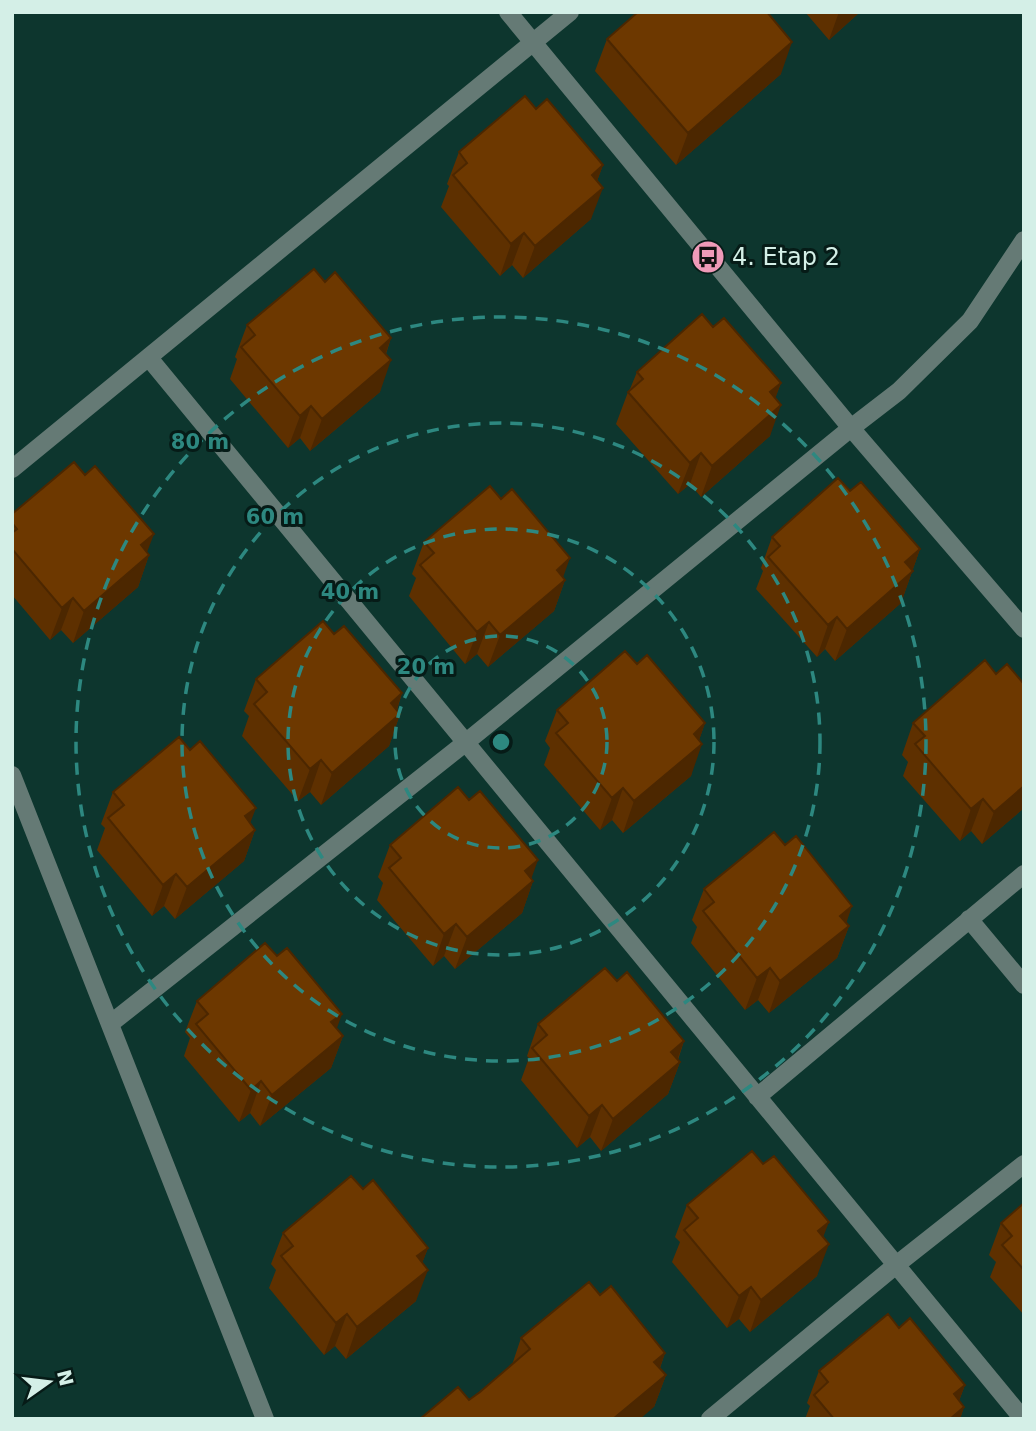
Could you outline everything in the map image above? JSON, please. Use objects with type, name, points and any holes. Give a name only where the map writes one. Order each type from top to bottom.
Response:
[{"type":"street","points":[[508,12],[851,428],[1024,629]]},
{"type":"street","points":[[12,469],[570,12]]},
{"type":"street","points":[[110,1024],[465,743],[899,391],[970,321],[1024,240]]},
{"type":"street","points":[[149,358],[1023,1419]]},
{"type":"street","points":[[12,775],[265,1419]]},
{"type":"street","points":[[757,1097],[1024,874]]},
{"type":"street","points":[[970,919],[1024,985]]},
{"type":"street","points":[[709,1419],[1024,1164]]},
{"type":"building","points":[[638,12],[767,12],[792,42],[688,133],[607,39]]},
{"type":"building","points":[[525,96],[536,109],[547,99],[603,165],[592,175],[603,188],[535,246],[524,233],[511,244],[453,175],[467,163],[459,152]]},
{"type":"building","points":[[314,269],[325,282],[335,272],[391,338],[380,348],[391,360],[322,419],[311,406],[300,416],[241,347],[255,335],[247,325]]},
{"type":"building","points":[[702,314],[713,327],[724,318],[781,383],[770,392],[781,405],[712,466],[701,453],[690,463],[628,392],[643,379],[637,372]]},
{"type":"building","points":[[74,462],[85,475],[95,466],[154,534],[141,545],[149,555],[84,611],[73,598],[62,608],[12,549],[12,533],[17,529],[12,523],[12,514]]},
{"type":"building","points":[[838,478],[850,491],[861,482],[920,549],[905,562],[913,571],[847,629],[837,617],[828,625],[768,557],[780,546],[772,537]]},
{"type":"building","points":[[490,486],[501,499],[512,489],[570,558],[557,570],[565,580],[500,635],[489,622],[477,632],[420,565],[434,553],[424,542]]},
{"type":"building","points":[[323,621],[334,634],[344,626],[402,693],[391,703],[400,714],[332,773],[321,760],[310,769],[254,704],[267,692],[256,679]]},
{"type":"building","points":[[625,651],[637,664],[647,655],[705,723],[694,734],[702,744],[634,801],[623,788],[612,798],[556,733],[568,723],[557,710]]},
{"type":"building","points":[[985,660],[996,674],[1007,664],[1024,684],[1024,786],[994,812],[983,799],[971,809],[915,744],[925,736],[913,723]]},
{"type":"building","points":[[179,737],[190,750],[200,741],[256,808],[245,816],[255,830],[187,887],[176,874],[163,885],[108,818],[124,805],[113,792]]},
{"type":"building","points":[[458,787],[469,800],[480,791],[538,860],[525,871],[533,881],[467,937],[456,924],[444,934],[389,868],[401,858],[390,845]]},
{"type":"building","points":[[774,832],[785,845],[796,836],[852,906],[840,916],[849,926],[780,981],[770,968],[757,978],[703,911],[714,902],[704,889]]},
{"type":"building","points":[[265,943],[277,956],[287,948],[342,1014],[331,1022],[343,1036],[272,1095],[261,1081],[251,1090],[196,1024],[208,1014],[197,1001]]},
{"type":"building","points":[[605,968],[617,981],[627,972],[684,1041],[671,1052],[680,1062],[613,1119],[602,1105],[589,1116],[532,1048],[547,1035],[538,1024]]},
{"type":"building","points":[[752,1151],[763,1164],[774,1156],[829,1222],[818,1231],[829,1244],[761,1300],[751,1287],[739,1296],[684,1230],[698,1218],[687,1205]]},
{"type":"building","points":[[351,1176],[363,1189],[373,1180],[428,1248],[417,1256],[428,1270],[357,1327],[347,1314],[336,1323],[281,1256],[293,1246],[283,1233]]},
{"type":"building","points":[[1024,1203],[1024,1270],[1002,1245],[1012,1236],[1001,1223]]},
{"type":"building","points":[[589,1282],[600,1295],[611,1286],[665,1353],[654,1362],[666,1375],[613,1419],[420,1419],[458,1387],[469,1400],[480,1392],[530,1349],[521,1338]]},
{"type":"building","points":[[888,1314],[899,1328],[910,1318],[965,1385],[954,1394],[964,1407],[950,1419],[834,1419],[814,1395],[828,1382],[819,1371]]},
{"type":"place","name":"4. Etap 2","points":[[708,257]]}]
